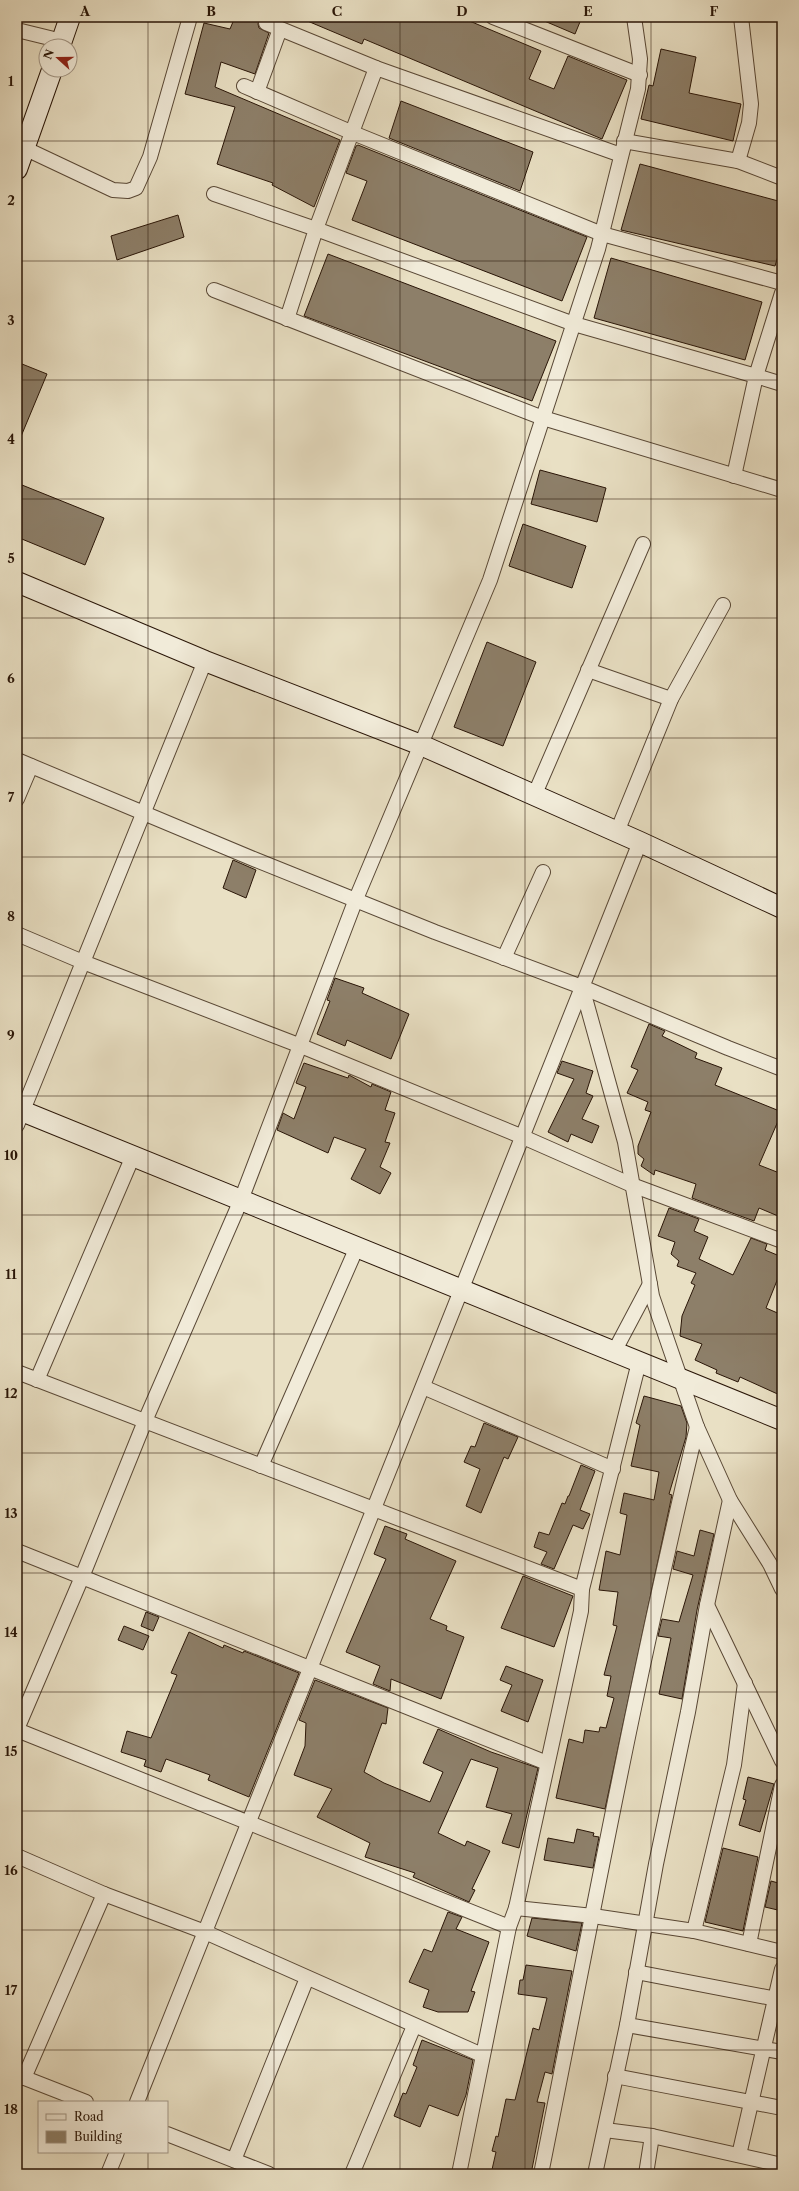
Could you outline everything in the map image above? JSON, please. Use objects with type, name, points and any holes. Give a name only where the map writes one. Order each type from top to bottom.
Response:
[{"type":"street","points":[[63,38],[70,17]]},
{"type":"street","points":[[24,148],[113,190],[128,191],[136,188],[150,157],[190,17]]},
{"type":"street","points":[[493,17],[640,75]]},
{"type":"street","points":[[509,1927],[17,1729],[82,1577],[145,1421],[241,1200],[356,899],[490,580],[602,234],[622,148],[638,90],[640,75],[634,17]]},
{"type":"street","points":[[738,161],[750,123],[752,104],[741,17]]},
{"type":"street","points":[[266,23],[376,68],[622,148],[738,161],[782,178]]},
{"type":"street","points":[[280,29],[251,89],[353,133],[602,234],[782,282]]},
{"type":"street","points":[[17,30],[44,38]]},
{"type":"street","points":[[287,319],[316,229],[376,68]]},
{"type":"street","points":[[17,169],[49,78]]},
{"type":"street","points":[[214,194],[316,229],[574,324],[782,384]]},
{"type":"street","points":[[214,290],[543,418],[782,490]]},
{"type":"street","points":[[734,476],[756,376],[782,293]]},
{"type":"street","points":[[534,796],[643,544]]},
{"type":"street","points":[[17,582],[205,661],[421,745],[640,842],[782,908]]},
{"type":"street","points":[[617,832],[671,700],[723,605]]},
{"type":"street","points":[[205,661],[83,962],[19,1115],[133,1156],[782,1420]]},
{"type":"street","points":[[588,670],[671,700]]},
{"type":"street","points":[[17,760],[256,860],[504,958],[582,987],[782,1069]]},
{"type":"street","points":[[17,799],[30,766]]},
{"type":"street","points":[[137,2101],[640,842]]},
{"type":"street","points":[[504,958],[543,872]]},
{"type":"street","points":[[17,934],[83,962],[301,1046],[523,1137],[632,1185],[782,1241]]},
{"type":"street","points":[[582,987],[625,1142],[652,1296],[697,1427],[730,1500],[776,1566],[782,1589]]},
{"type":"street","points":[[37,1380],[133,1156]]},
{"type":"street","points":[[262,1466],[358,1248]]},
{"type":"street","points":[[614,1352],[650,1284]]},
{"type":"street","points":[[459,2174],[509,1927],[516,1908],[581,1610],[582,1589],[639,1362]]},
{"type":"street","points":[[17,1372],[582,1589]]},
{"type":"street","points":[[423,1387],[613,1469]]},
{"type":"street","points":[[541,2174],[642,1663],[664,1563],[697,1427]]},
{"type":"street","points":[[595,2174],[627,2025],[645,1923],[688,1712],[707,1605],[730,1500]]},
{"type":"street","points":[[17,1551],[548,1763]]},
{"type":"street","points":[[707,1605],[782,1761]]},
{"type":"street","points":[[694,1931],[734,1765],[745,1682]]},
{"type":"street","points":[[749,1944],[782,1785]]},
{"type":"street","points":[[17,1856],[104,1894],[205,1932],[482,2055]]},
{"type":"street","points":[[84,2101],[21,2076],[104,1894]]},
{"type":"street","points":[[516,1908],[593,1916],[694,1931],[782,1952]]},
{"type":"street","points":[[739,2155],[764,2048],[778,1999],[782,1969]]},
{"type":"street","points":[[636,1972],[778,1999]]},
{"type":"street","points":[[234,2160],[307,1978]]},
{"type":"street","points":[[627,2025],[782,2052]]},
{"type":"street","points":[[352,2174],[414,2026]]},
{"type":"street","points":[[615,2076],[782,2108]]},
{"type":"street","points":[[604,2130],[652,2136],[782,2165]]},
{"type":"street","points":[[168,2134],[269,2174]]},
{"type":"street","points":[[646,2174],[652,2136]]},
{"type":"street","points":[[108,2174],[117,2153]]},
{"type":"building","points":[[235,17],[260,17],[258,24],[259,28],[269,33],[255,74],[221,62],[215,87],[340,140],[314,207],[272,185],[273,183],[217,164],[235,107],[185,94],[204,23],[230,29]]},
{"type":"building","points":[[298,17],[460,17],[541,51],[529,79],[554,89],[568,56],[627,80],[602,139],[364,39],[362,44]]},
{"type":"building","points":[[535,17],[582,17],[575,34]]},
{"type":"building","points":[[661,49],[696,57],[689,93],[741,104],[733,141],[641,119],[649,85],[653,86]]},
{"type":"building","points":[[401,101],[533,152],[520,191],[389,138]]},
{"type":"building","points":[[358,145],[587,237],[562,301],[352,220],[367,181],[346,173],[356,146]]},
{"type":"building","points":[[640,164],[782,202],[782,243],[775,266],[621,230]]},
{"type":"building","points":[[178,215],[184,237],[117,260],[111,236]]},
{"type":"building","points":[[328,254],[556,341],[532,401],[304,316]]},
{"type":"building","points":[[611,258],[762,302],[745,360],[594,318]]},
{"type":"building","points":[[17,362],[47,374],[17,446]]},
{"type":"building","points":[[540,470],[606,488],[597,522],[531,504]]},
{"type":"building","points":[[17,483],[104,518],[85,565],[17,537]]},
{"type":"building","points":[[523,524],[586,546],[572,588],[509,566]]},
{"type":"building","points":[[487,642],[536,662],[503,746],[454,727]]},
{"type":"building","points":[[233,860],[256,870],[246,898],[223,888]]},
{"type":"building","points":[[335,978],[364,988],[362,993],[409,1014],[391,1059],[347,1040],[345,1046],[317,1034],[330,1001],[327,1000]]},
{"type":"building","points":[[649,1024],[665,1031],[662,1036],[697,1053],[695,1058],[722,1068],[715,1085],[782,1112],[759,1165],[782,1174],[782,1206],[778,1216],[759,1208],[754,1221],[692,1198],[696,1184],[655,1170],[654,1175],[641,1166],[644,1159],[638,1154],[638,1146],[651,1112],[645,1110],[648,1102],[627,1093],[638,1070],[631,1067]]},
{"type":"building","points":[[562,1061],[593,1071],[586,1093],[593,1096],[582,1119],[599,1126],[592,1143],[571,1134],[568,1142],[548,1132],[574,1079],[557,1073]]},
{"type":"building","points":[[304,1063],[348,1078],[349,1075],[371,1087],[372,1084],[391,1092],[385,1110],[395,1113],[385,1142],[390,1143],[380,1167],[391,1173],[380,1194],[351,1179],[366,1149],[334,1137],[328,1153],[277,1130],[283,1113],[294,1119],[306,1087],[296,1083]]},
{"type":"building","points":[[669,1208],[699,1219],[694,1231],[708,1237],[699,1259],[733,1275],[751,1238],[767,1244],[765,1250],[782,1257],[782,1268],[766,1308],[782,1315],[782,1396],[740,1377],[738,1382],[716,1373],[717,1370],[695,1360],[702,1344],[680,1336],[682,1316],[695,1285],[691,1283],[696,1273],[677,1266],[679,1261],[671,1254],[675,1242],[658,1236]]},
{"type":"building","points":[[644,1396],[681,1406],[687,1423],[686,1437],[669,1494],[672,1495],[605,1809],[556,1798],[569,1739],[583,1743],[585,1730],[599,1732],[600,1727],[606,1728],[614,1698],[607,1696],[611,1676],[604,1675],[617,1626],[613,1625],[618,1592],[599,1590],[606,1551],[620,1555],[627,1515],[620,1513],[624,1493],[654,1500],[659,1472],[631,1466],[640,1425],[636,1423]]},
{"type":"building","points":[[484,1423],[518,1437],[508,1459],[504,1457],[481,1513],[466,1506],[480,1469],[464,1462],[471,1446],[475,1447]]},
{"type":"building","points":[[581,1465],[595,1471],[580,1510],[590,1514],[583,1529],[573,1525],[554,1569],[541,1564],[547,1552],[534,1547],[539,1532],[549,1535],[562,1503],[565,1504],[569,1496]]},
{"type":"building","points":[[385,1526],[407,1534],[405,1539],[456,1561],[430,1619],[447,1626],[446,1630],[464,1637],[441,1699],[391,1679],[390,1691],[373,1684],[380,1666],[346,1652],[386,1559],[374,1554]]},
{"type":"building","points":[[700,1530],[714,1534],[697,1610],[682,1699],[659,1694],[671,1638],[658,1636],[662,1619],[679,1622],[693,1575],[673,1569],[677,1551],[694,1556]]},
{"type":"building","points":[[523,1576],[573,1596],[554,1647],[501,1628]]},
{"type":"building","points":[[146,1612],[159,1617],[153,1631],[141,1626]]},
{"type":"building","points":[[124,1626],[149,1636],[143,1650],[118,1640]]},
{"type":"building","points":[[189,1632],[223,1648],[224,1645],[243,1653],[244,1651],[299,1673],[249,1797],[208,1780],[210,1775],[166,1759],[161,1772],[144,1766],[146,1760],[121,1752],[127,1731],[151,1738],[177,1675],[171,1673]]},
{"type":"building","points":[[506,1666],[543,1680],[528,1722],[501,1711],[512,1685],[500,1680]]},
{"type":"building","points":[[315,1680],[388,1708],[386,1724],[382,1723],[364,1772],[384,1783],[430,1802],[443,1772],[423,1763],[438,1729],[491,1752],[538,1768],[519,1848],[502,1843],[512,1814],[486,1807],[498,1768],[471,1759],[438,1833],[465,1846],[467,1841],[490,1851],[472,1889],[475,1890],[469,1902],[413,1877],[415,1873],[365,1857],[370,1843],[317,1817],[332,1789],[294,1775],[305,1746],[306,1723],[299,1720]]},
{"type":"building","points":[[748,1777],[774,1784],[760,1832],[739,1825],[746,1800],[743,1799]]},
{"type":"building","points":[[577,1829],[594,1833],[593,1836],[599,1837],[593,1868],[544,1860],[548,1838],[574,1843]]},
{"type":"building","points":[[723,1848],[758,1857],[743,1931],[705,1922]]},
{"type":"building","points":[[771,1881],[782,1884],[782,1911],[765,1907]]},
{"type":"building","points":[[448,1912],[462,1917],[456,1929],[489,1942],[471,1991],[475,1992],[468,2012],[438,2012],[423,2007],[429,1990],[409,1982],[424,1949],[432,1952]]},
{"type":"building","points":[[532,1918],[582,1923],[576,1951],[527,1936]]},
{"type":"building","points":[[526,1965],[572,1971],[552,2074],[545,2072],[537,2102],[545,2103],[531,2174],[491,2174],[496,2152],[492,2151],[496,2136],[498,2137],[506,2099],[515,2100],[533,2028],[539,2030],[547,1998],[518,1994],[520,1980],[523,1980]]},
{"type":"building","points":[[422,2040],[473,2060],[466,2095],[458,2116],[429,2105],[420,2127],[394,2116],[403,2093],[406,2094],[417,2067],[413,2065]]}]
